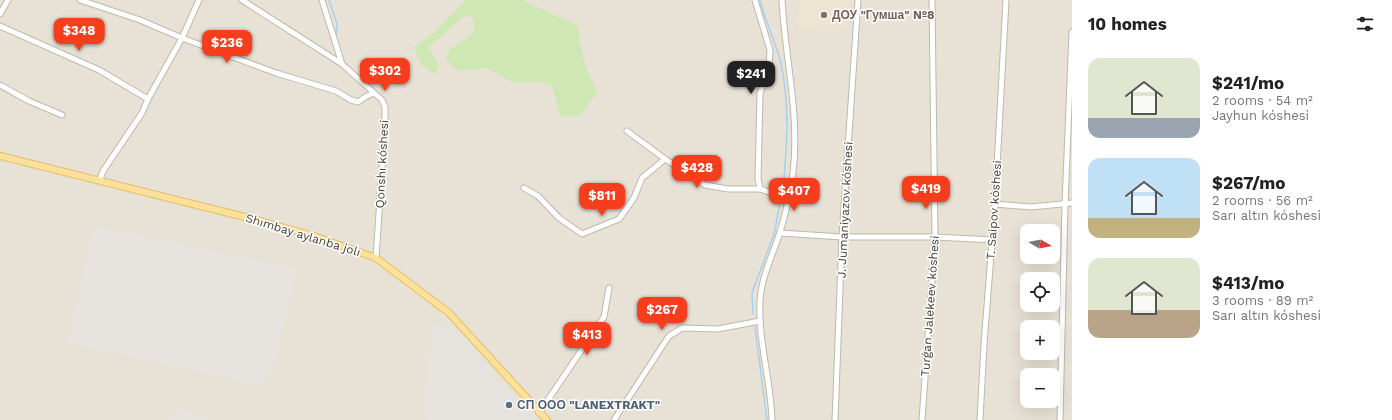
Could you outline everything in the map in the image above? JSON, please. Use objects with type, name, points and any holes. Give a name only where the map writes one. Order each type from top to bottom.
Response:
[{"type":"main road","name":"Shımbay aylanba jolı","points":[[0,156],[100,180],[314,236],[376,258],[450,313],[546,420]]},
{"type":"street","points":[[0,14],[8,0]]},
{"type":"street","points":[[100,180],[103,171],[142,113],[148,99],[182,38],[199,0]]},
{"type":"street","name":"Qonshı kóshesi","points":[[242,0],[342,64],[382,100],[385,107],[385,123],[376,258]]},
{"type":"street","points":[[322,0],[342,64]]},
{"type":"street","points":[[755,0],[770,50],[769,66],[760,94],[758,179],[760,189]]},
{"type":"street","points":[[772,420],[760,321],[760,302],[762,285],[780,233],[788,199],[795,149],[794,120],[782,0]]},
{"type":"street","name":"J. Jumaniyazov kóshesi","points":[[835,420],[842,237],[858,0]]},
{"type":"street","name":"Turǵan Jalekeev kóshesi","points":[[922,420],[935,237],[932,0]]},
{"type":"street","name":"T. Saipov kóshesi","points":[[980,420],[984,344],[996,204],[1006,0]]},
{"type":"street","points":[[84,1],[140,20],[182,38],[276,73],[336,91],[358,102],[374,93]]},
{"type":"street","points":[[0,26],[99,70],[148,99]]},
{"type":"street","points":[[1060,420],[1065,204],[1072,32]]},
{"type":"street","points":[[0,85],[29,101],[62,115]]},
{"type":"street","points":[[627,132],[665,159],[706,184],[728,189],[760,189],[788,199]]},
{"type":"street","points":[[524,188],[538,196],[559,218],[582,234],[619,218],[634,198],[642,178],[665,159]]},
{"type":"street","points":[[996,204],[1031,207],[1072,203]]},
{"type":"street","points":[[780,233],[842,237],[935,237],[993,240]]},
{"type":"street","points":[[539,413],[604,317],[609,288]]},
{"type":"street","points":[[614,420],[669,336],[682,328],[718,329],[760,321]]},
{"type":"shaded area","points":[[0,0],[1072,0],[1072,420],[0,420]]},
{"type":"shaded area","name":"ДОУ \"Гумша\" №8","points":[[800,0],[849,0],[847,30],[798,29]]},
{"type":"shaded area","points":[[93,226],[297,268],[273,372],[259,385],[67,343]]},
{"type":"shaded area","points":[[430,324],[456,328],[492,368],[491,377],[498,382],[502,382],[537,420],[426,420],[427,415],[420,414],[423,394],[425,394],[429,362],[425,361],[426,354],[432,354],[434,335],[429,334]]},
{"type":"shaded area","points":[[178,407],[209,420],[168,420]]},
{"type":"green space","points":[[465,0],[521,0],[577,25],[584,61],[597,93],[583,112],[580,115],[575,116],[561,116],[558,110],[553,86],[543,82],[515,83],[486,68],[461,71],[453,68],[446,58],[451,48],[462,42],[474,31],[473,17],[465,16],[429,46],[432,54],[439,64],[435,74],[426,69],[419,60],[414,47],[433,34]]},
{"type":"waterway","points":[[329,0],[337,24],[336,37]]},
{"type":"waterway","points":[[760,0],[779,56],[786,95],[787,126],[783,189]]},
{"type":"waterway","points":[[753,314],[752,293],[774,234],[780,203]]},
{"type":"waterway","points":[[755,327],[767,420]]},
{"type":"place","name":"ДОУ \"Гумша\" №8","points":[[824,15]]},
{"type":"place","name":"СП ООО \"LANEXTRAKT\"","points":[[509,405]]}]
